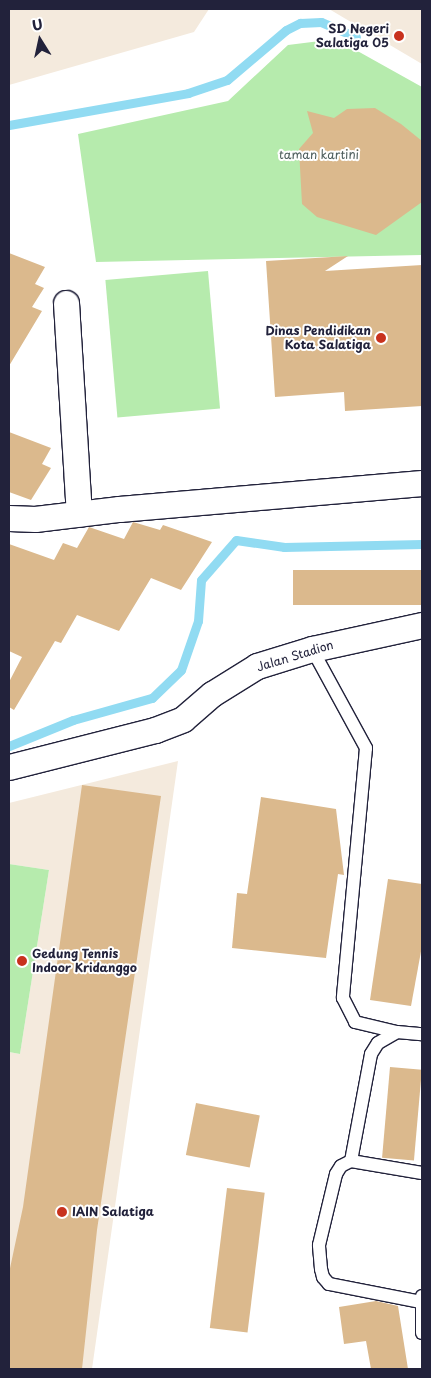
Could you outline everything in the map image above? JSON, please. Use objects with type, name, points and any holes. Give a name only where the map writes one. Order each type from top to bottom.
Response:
[{"type":"street","points":[[66,303],[79,514]]},
{"type":"street","points":[[9,518],[35,519],[119,509],[422,483]]},
{"type":"street","name":"Jalan Stadion","points":[[9,767],[155,730],[183,719],[234,678],[257,666],[312,649],[422,625]]},
{"type":"lane","points":[[312,649],[366,748],[343,998],[355,1022],[397,1032],[422,1034]]},
{"type":"lane","points":[[351,1161],[370,1054],[378,1043],[397,1032]]},
{"type":"lane","points":[[422,1173],[351,1161],[341,1166],[334,1183],[319,1245],[323,1277],[329,1284],[422,1298],[422,1333]]},
{"type":"shaded area","points":[[9,9],[209,9],[194,32],[9,85]]},
{"type":"shaded area","name":"SD Negeri Salatiga 05","points":[[329,9],[422,9],[422,64]]},
{"type":"shaded area","name":"IAIN Salatiga","points":[[178,761],[92,1369],[9,1369],[9,1052],[20,1054],[49,870],[9,864],[9,803]]},
{"type":"green space","name":"taman kartini","points":[[336,39],[422,87],[422,255],[96,262],[78,134],[228,101],[288,45]]},
{"type":"green space","points":[[208,271],[220,408],[117,417],[105,280]]},
{"type":"green space","name":"Gedung Tennis Indoor Kridanggo","points":[[9,864],[49,870],[20,1054],[9,1052]]},
{"type":"building","points":[[375,108],[401,124],[422,141],[422,202],[376,235],[317,217],[302,204],[299,149],[313,133],[307,111],[334,118],[347,109]]},
{"type":"building","points":[[9,253],[45,267],[35,284],[44,288],[32,307],[42,311],[9,366]]},
{"type":"building","points":[[348,256],[325,271],[422,265],[422,406],[345,411],[344,392],[275,397],[266,261]]},
{"type":"building","points":[[9,432],[51,448],[42,464],[51,468],[31,500],[9,492]]},
{"type":"building","points":[[133,522],[160,530],[163,525],[212,542],[181,590],[151,578],[119,631],[77,615],[61,643],[55,641],[14,710],[9,707],[9,682],[22,657],[9,651],[9,544],[54,560],[63,543],[77,548],[89,527],[124,539]]},
{"type":"building","points":[[293,570],[422,570],[422,605],[293,605]]},
{"type":"building","name":"IAIN Salatiga","points":[[82,785],[161,796],[97,1230],[82,1369],[9,1369],[9,1273],[23,1207]]},
{"type":"building","points":[[261,797],[336,809],[344,875],[338,874],[326,958],[232,948],[237,893],[247,894]]},
{"type":"building","points":[[388,879],[422,884],[422,946],[411,1006],[370,1000]]},
{"type":"building","points":[[390,1067],[422,1070],[414,1160],[382,1158]]},
{"type":"building","points":[[196,1103],[260,1115],[250,1167],[186,1155]]},
{"type":"building","points":[[227,1188],[265,1193],[248,1333],[210,1328]]},
{"type":"building","points":[[376,1301],[398,1306],[408,1369],[371,1369],[366,1341],[344,1344],[339,1307]]},
{"type":"waterway","points":[[9,125],[188,93],[227,80],[286,30],[300,23],[321,22],[356,37]]},
{"type":"waterway","points":[[9,746],[73,720],[152,698],[181,670],[198,621],[201,580],[236,540],[284,547],[422,544]]},
{"type":"place","name":"SD Negeri Salatiga 05","points":[[399,36]]},
{"type":"place","name":"Dinas Pendidikan Kota Salatiga","points":[[381,338]]},
{"type":"place","name":"Gedung Tennis Indoor Kridanggo","points":[[22,961]]},
{"type":"place","name":"IAIN Salatiga","points":[[62,1212]]}]
